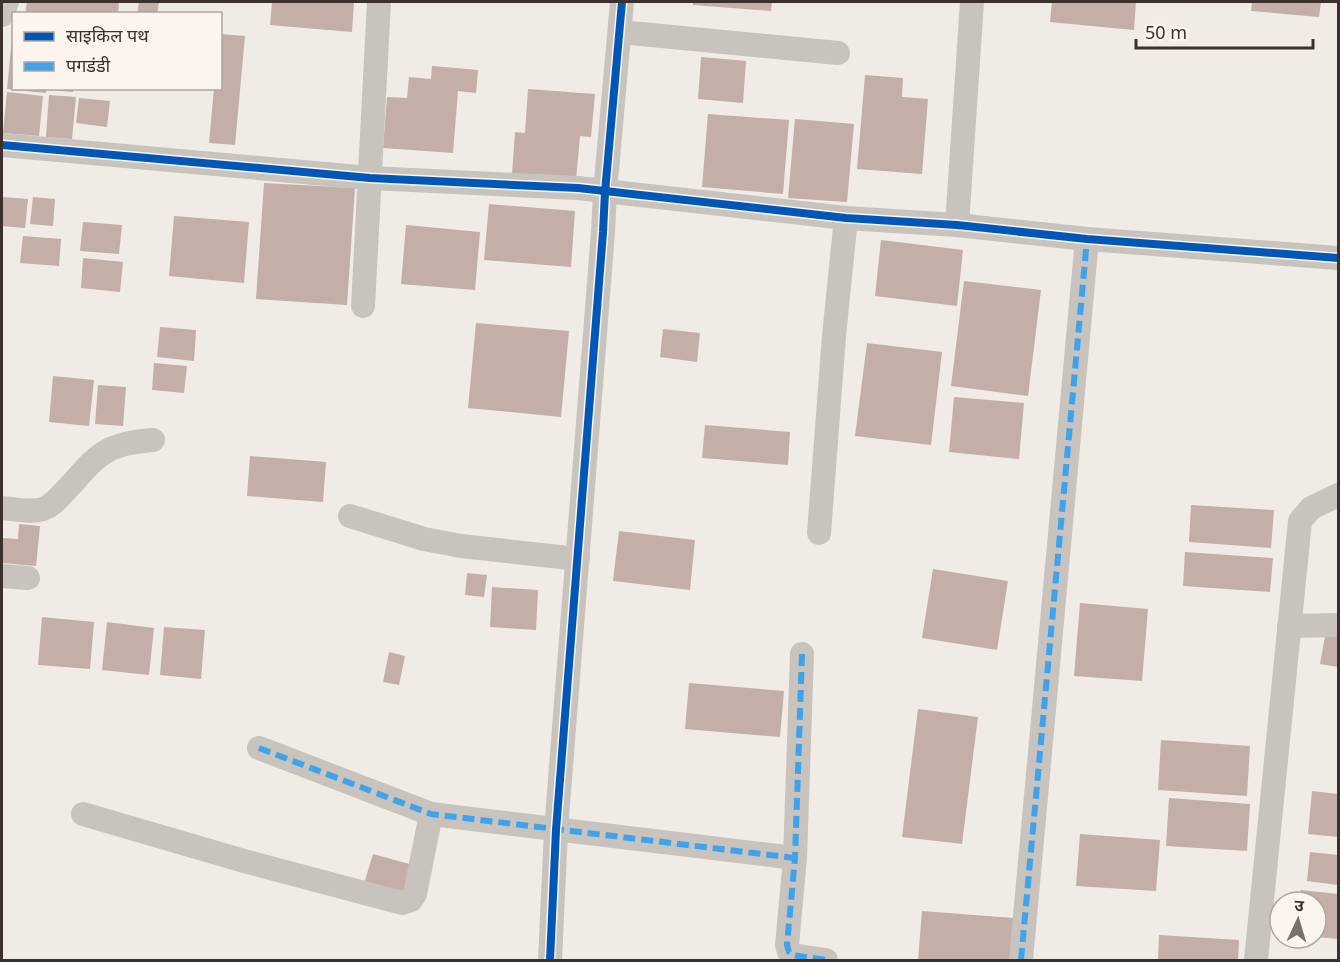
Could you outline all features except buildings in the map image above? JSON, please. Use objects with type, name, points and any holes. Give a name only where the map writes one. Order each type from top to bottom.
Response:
[{"type":"street","points":[[2,15],[7,2]]},
{"type":"street","points":[[363,306],[380,2]]},
{"type":"street","points":[[550,960],[556,830],[605,192],[622,2]]},
{"type":"street","points":[[957,225],[972,2]]},
{"type":"street","points":[[620,32],[838,53]]},
{"type":"street","points":[[2,145],[370,178],[578,188],[846,218],[957,225],[1087,239],[1338,258]]},
{"type":"street","points":[[819,533],[834,336],[846,218]]},
{"type":"street","points":[[1021,960],[1087,239]]},
{"type":"street","points":[[2,508],[29,511],[42,509],[53,504],[98,455],[111,447],[129,442],[153,440]]},
{"type":"street","points":[[1256,960],[1300,521],[1311,508],[1338,495]]},
{"type":"street","points":[[350,516],[434,541],[578,559]]},
{"type":"street","points":[[2,576],[28,578]]},
{"type":"street","points":[[1289,626],[1338,625]]},
{"type":"street","points":[[802,654],[795,858],[787,945],[789,952],[796,956],[826,960]]},
{"type":"street","points":[[259,748],[431,814],[795,858]]},
{"type":"street","points":[[83,814],[244,861],[402,903],[411,900],[415,894],[431,814]]},
{"type":"marked path","points":[[1021,960],[1087,239]]},
{"type":"marked path","points":[[802,654],[795,858],[787,945],[792,955],[826,960]]},
{"type":"marked path","points":[[259,748],[431,814],[795,858]]},
{"type":"cycle path","points":[[550,960],[556,830],[605,192],[622,2]]},
{"type":"cycle path","points":[[2,145],[370,178],[578,188],[846,218],[957,225],[1087,239],[1338,258]]}]
